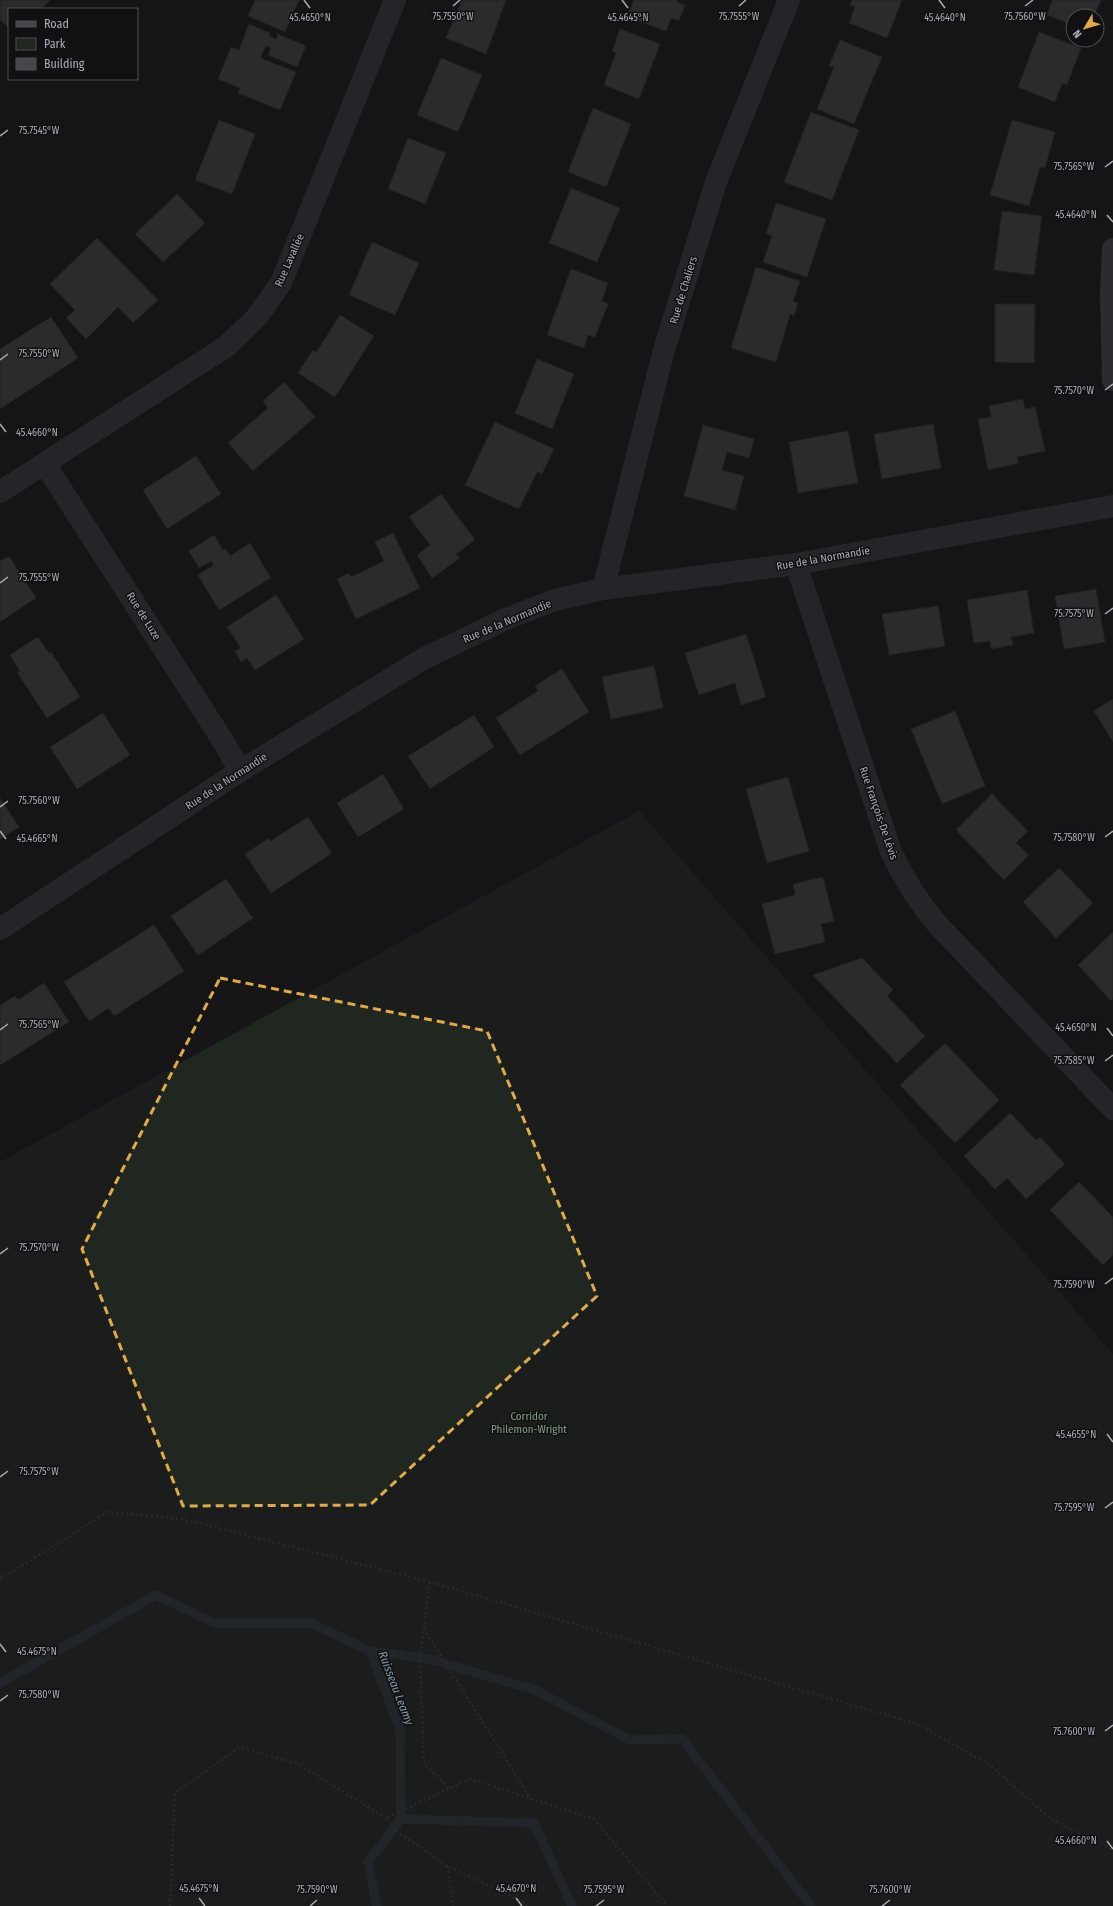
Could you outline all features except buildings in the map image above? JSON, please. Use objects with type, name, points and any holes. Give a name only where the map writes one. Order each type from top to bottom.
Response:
[{"type":"street","name":"Rue Lavallée","points":[[0,492],[46,464],[227,346],[256,318],[281,283],[395,0]]},
{"type":"street","name":"Rue de Chaliers","points":[[603,589],[664,350],[716,182],[788,0]]},
{"type":"street","points":[[1113,249],[1111,293],[1113,380]]},
{"type":"street","name":"Rue de Luze","points":[[46,464],[223,741],[240,771]]},
{"type":"street","name":"Rue de la Normandie","points":[[0,930],[240,771],[423,658],[515,616],[555,600],[603,589],[796,564],[1113,506]]},
{"type":"street","name":"Rue François-De Lévis","points":[[796,564],[891,852],[905,880],[920,904],[938,925],[1113,1109]]},
{"type":"path","points":[[0,1578],[11,1573],[107,1512],[183,1519],[430,1582],[917,1724],[990,1765],[1051,1819],[1113,1850]]},
{"type":"path","points":[[430,1582],[420,1658],[424,1764],[449,1788]]},
{"type":"path","points":[[424,1628],[532,1799]]},
{"type":"path","points":[[170,1906],[175,1793],[240,1747],[298,1764],[386,1818],[394,1829],[447,1866],[524,1902],[526,1906]]},
{"type":"path","points":[[386,1818],[470,1779],[594,1819],[667,1906]]},
{"type":"path","points":[[447,1866],[453,1906]]},
{"type":"highlighted area","points":[[220,978],[487,1031],[597,1296],[370,1505],[183,1506],[82,1249]]},
{"type":"green space","name":"Corridor Philemon-Wright","points":[[639,811],[1113,1354],[1113,1906],[0,1906],[0,1162]]},
{"type":"waterway","name":"Ruisseau Leamy","points":[[0,1683],[156,1595],[214,1623],[311,1623],[370,1651],[400,1730],[401,1819],[534,1823],[572,1906]]},
{"type":"waterway","points":[[370,1651],[429,1659],[535,1690],[630,1740],[682,1739],[811,1906]]},
{"type":"waterway","points":[[377,1906],[368,1862],[401,1819]]}]
